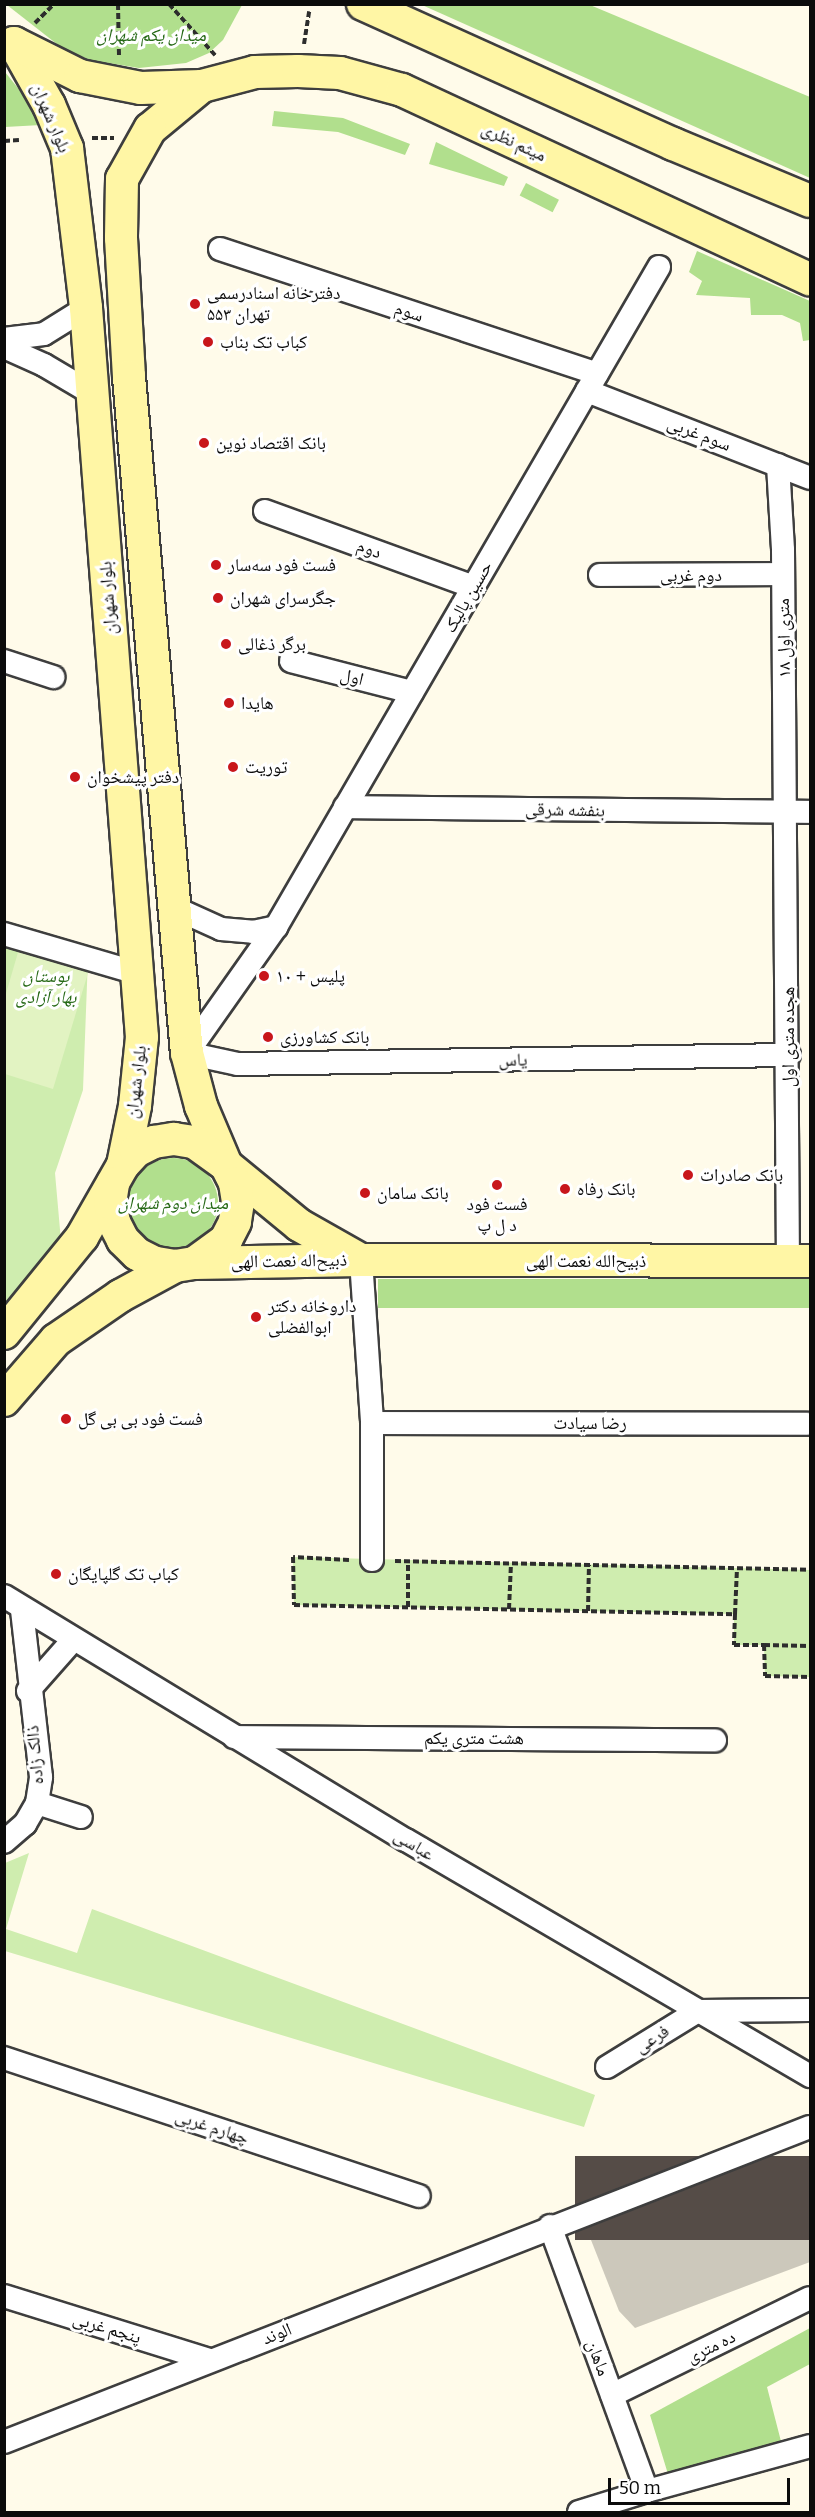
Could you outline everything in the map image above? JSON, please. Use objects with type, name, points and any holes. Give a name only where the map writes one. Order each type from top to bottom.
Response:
[{"type":"street","points":[[363,4],[673,144],[810,201]]},
{"type":"street","points":[[9,37],[80,76],[120,85],[202,86]]},
{"type":"street","name":"بلوار شهران","points":[[4,1333],[82,1237],[118,1174],[135,1106],[142,1037],[86,308],[67,148],[49,105],[9,37]]},
{"type":"street","name":"میثم نظری","points":[[202,86],[255,72],[340,73],[402,90],[810,279]]},
{"type":"street","points":[[4,1400],[56,1340],[120,1296],[184,1265],[226,1240],[235,1222],[238,1202],[226,1165],[201,1106],[187,1053],[177,909],[129,377],[121,238],[122,179],[150,129],[202,86]]},
{"type":"street","name":"سوم","points":[[220,249],[592,383]]},
{"type":"street","name":"حسین پالیک","points":[[187,1053],[276,927],[659,267]]},
{"type":"street","points":[[4,339],[44,333],[86,308]]},
{"type":"street","points":[[4,347],[44,365],[93,394]]},
{"type":"street","name":"سوم غربی","points":[[592,383],[810,478]]},
{"type":"street","name":"۱۸ متری اول","points":[[778,465],[783,574],[786,812]]},
{"type":"street","name":"دوم","points":[[265,511],[474,587]]},
{"type":"street","name":"دوم غربی","points":[[600,575],[783,574]]},
{"type":"street","points":[[4,661],[53,677]]},
{"type":"street","name":"اول","points":[[291,661],[412,692]]},
{"type":"street","name":"بنفشه شرقی","points":[[345,807],[810,812]]},
{"type":"street","name":"هجده متری اول","points":[[786,812],[789,1055],[799,1262]]},
{"type":"street","points":[[177,909],[221,929],[253,932],[276,927]]},
{"type":"street","points":[[4,934],[137,973]]},
{"type":"street","name":"یاس","points":[[187,1053],[238,1064],[789,1055]]},
{"type":"street","points":[[184,1265],[146,1259],[123,1240],[114,1222],[110,1203],[118,1174],[136,1151],[154,1142],[174,1139],[194,1142],[226,1165]]},
{"type":"street","name":"ذبیح‌اله نعمت الهی","points":[[226,1165],[299,1225],[362,1260]]},
{"type":"street","points":[[362,1260],[372,1423],[372,1560]]},
{"type":"street","name":"ذبیح‌اله نعمت الهی","points":[[184,1265],[362,1260]]},
{"type":"street","name":"ذبیح‌الله نعمت الهی","points":[[362,1260],[799,1262]]},
{"type":"street","name":"رضا سیادت","points":[[372,1423],[807,1424]]},
{"type":"street","name":"عباسی","points":[[10,1602],[234,1737],[810,2076]]},
{"type":"street","name":"ذالک زاده","points":[[4,1842],[25,1824],[37,1803],[41,1777],[28,1691],[10,1602]]},
{"type":"street","points":[[28,1691],[74,1639]]},
{"type":"street","name":"هشت متری یکم","points":[[234,1737],[715,1740]]},
{"type":"street","points":[[37,1803],[81,1817]]},
{"type":"street","points":[[698,2011],[810,2010]]},
{"type":"street","name":"فرعی","points":[[607,2067],[698,2011]]},
{"type":"street","name":"چهارم غربی","points":[[4,2058],[419,2196]]},
{"type":"street","name":"الوند","points":[[4,2442],[550,2226],[810,2127]]},
{"type":"street","name":"ماهان","points":[[550,2226],[647,2491]]},
{"type":"street","name":"پنجم غربی","points":[[4,2296],[210,2360]]},
{"type":"street","name":"ده متری","points":[[612,2395],[810,2298]]},
{"type":"street","points":[[579,2512],[810,2446]]},
{"type":"path","points":[[118,4],[120,85]]},
{"type":"path","points":[[169,4],[236,77]]},
{"type":"path","points":[[304,45],[309,11]]},
{"type":"path","points":[[85,138],[119,139]]},
{"type":"path","points":[[4,141],[19,140]]},
{"type":"path","points":[[4,1156],[4,1163]]},
{"type":"path","points":[[735,1614],[294,1605],[293,1557],[408,1562],[810,1570]]},
{"type":"path","points":[[408,1562],[408,1607]]},
{"type":"path","points":[[509,1609],[511,1564]]},
{"type":"path","points":[[588,1611],[589,1566]]},
{"type":"path","points":[[737,1569],[734,1645],[810,1646]]},
{"type":"path","points":[[764,1645],[765,1676],[810,1677]]},
{"type":"green space","name":"میدان یکم شهران","points":[[7,5],[242,5],[223,40],[209,53],[186,63],[139,68],[90,60],[62,48]]},
{"type":"green space","points":[[422,5],[590,5],[810,97],[810,178]]},
{"type":"green space","points":[[5,72],[30,103],[41,125],[5,127]]},
{"type":"green space","points":[[274,111],[343,118],[410,144],[405,155],[338,132],[272,126]]},
{"type":"green space","points":[[436,142],[508,177],[504,186],[429,164]]},
{"type":"green space","points":[[526,183],[559,200],[553,212],[520,195]]},
{"type":"green space","points":[[697,251],[810,301],[810,340],[803,341],[800,323],[782,315],[751,315],[750,298],[696,295],[702,281],[689,272]]},
{"type":"green space","name":"بوستان بهار آزادی","points":[[4,942],[88,958],[83,1090],[55,1173],[61,1241],[5,1308]]},
{"type":"green space","points":[[19,949],[88,973],[53,1089],[5,1074],[5,997]]},
{"type":"green space","name":"میدان دوم شهران","points":[[173,1158],[190,1161],[205,1171],[215,1186],[218,1203],[215,1220],[205,1235],[190,1245],[173,1248],[156,1245],[141,1235],[131,1220],[128,1203],[131,1186],[141,1171],[156,1161]]},
{"type":"green space","points":[[378,1279],[810,1279],[810,1308],[378,1308]]},
{"type":"green space","points":[[293,1557],[810,1570],[810,1677],[765,1676],[764,1645],[734,1645],[734,1614],[294,1605]]},
{"type":"green space","points":[[29,1853],[6,1929],[77,1953],[92,1909],[595,2095],[584,2127],[5,1951],[5,1863]]},
{"type":"green space","points":[[810,2328],[810,2364],[767,2387],[784,2453],[671,2484],[650,2415]]},
{"type":"building","points":[[575,2156],[810,2156],[810,2240],[575,2240]]},
{"type":"place","name":"دفترخانه اسنادرسمی ۵۵۳ تهران","points":[[195,304]]},
{"type":"place","name":"کباب تک بناب","points":[[208,342]]},
{"type":"place","name":"بانک اقتصاد نوین","points":[[204,443]]},
{"type":"place","name":"فست فود سه‌سار","points":[[216,565]]},
{"type":"place","name":"جگرسرای شهران","points":[[218,598]]},
{"type":"place","name":"برگر ذغالی","points":[[226,644]]},
{"type":"place","name":"هایدا","points":[[229,703]]},
{"type":"place","name":"توریت","points":[[233,767]]},
{"type":"place","name":"دفتر پیشخوان","points":[[75,777]]},
{"type":"place","name":"پلیس + ۱۰","points":[[264,976]]},
{"type":"place","name":"بانک کشاورزی","points":[[268,1037]]},
{"type":"place","name":"بانک صادرات","points":[[688,1175]]},
{"type":"place","name":"فست فود د ل پ","points":[[497,1185]]},
{"type":"place","name":"بانک رفاه","points":[[565,1189]]},
{"type":"place","name":"بانک سامان","points":[[365,1193]]},
{"type":"place","name":"داروخانه دکتر ابوالفضلی","points":[[256,1317]]},
{"type":"place","name":"فست فود بی بی گل","points":[[66,1419]]},
{"type":"place","name":"کباب تک گلپایگان","points":[[56,1574]]}]
